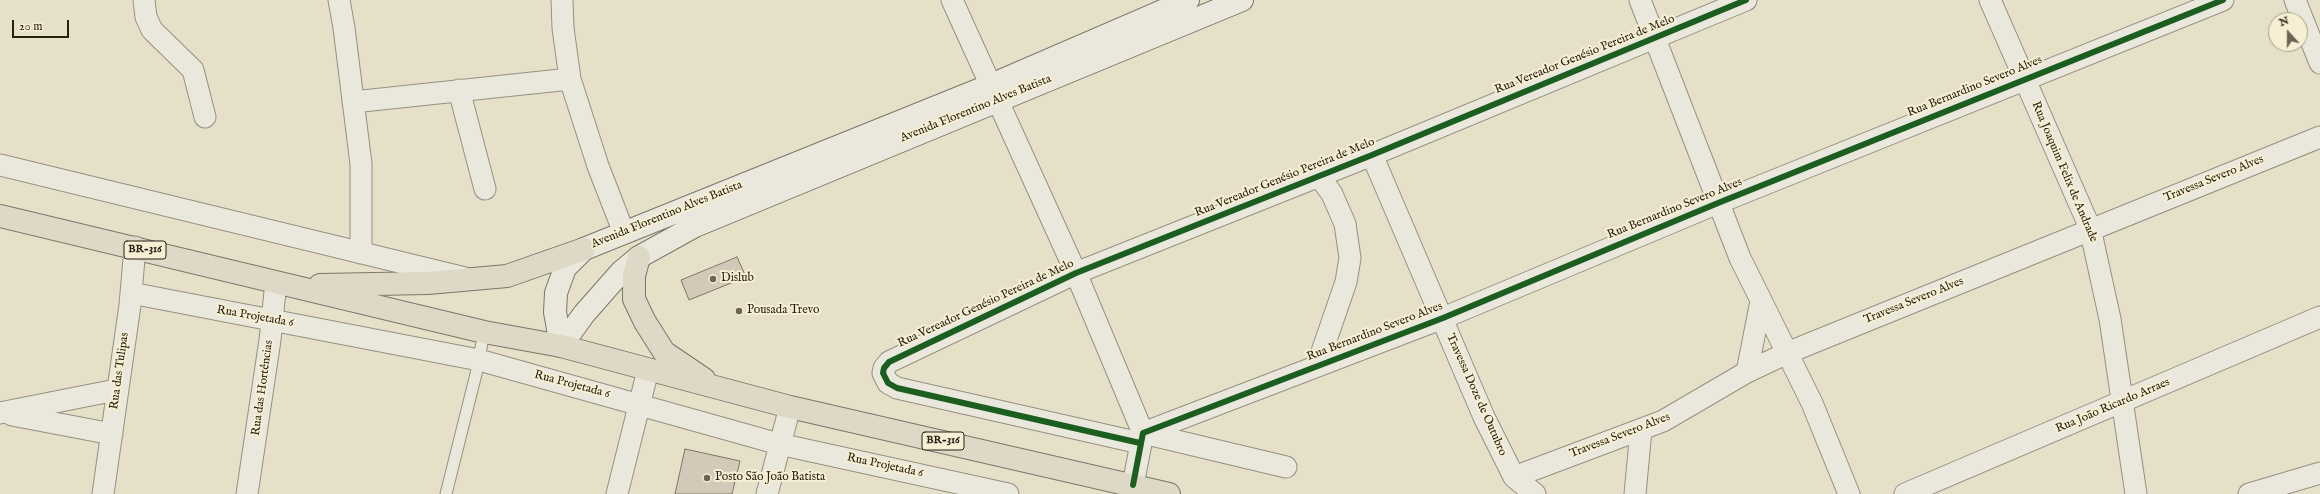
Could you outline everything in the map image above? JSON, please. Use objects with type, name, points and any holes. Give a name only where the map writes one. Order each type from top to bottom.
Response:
[{"type":"highway","name":"BR-316","points":[[0,216],[136,247],[484,332],[560,346],[790,407],[1169,494]]},
{"type":"highway","points":[[283,284],[428,283],[474,280],[507,276],[584,249]]},
{"type":"highway","points":[[639,257],[634,276],[634,299],[645,322],[664,352],[717,387]]},
{"type":"main road","name":"Avenida Florentino Alves Batista","points":[[994,92],[1188,0]]},
{"type":"main road","name":"Avenida Florentino Alves Batista","points":[[560,346],[556,312],[556,294],[565,268],[584,249],[624,233],[691,216],[1201,8],[1242,0]]},
{"type":"main road","name":"Avenida Florentino Alves Batista","points":[[560,346],[608,285],[639,257],[691,216]]},
{"type":"street","points":[[144,0],[146,17],[152,30],[192,70],[205,117]]},
{"type":"street","points":[[339,0],[344,28],[360,164],[361,253]]},
{"type":"street","points":[[562,0],[563,28],[570,79],[598,166],[624,233]]},
{"type":"street","points":[[952,0],[1076,273],[1142,438],[1133,485]]},
{"type":"street","points":[[1640,0],[1740,258],[1812,403],[1849,494]]},
{"type":"street","name":"Rua Vereador Genésio Pereira de Melo","points":[[1142,438],[896,388],[888,383],[883,373],[884,368],[889,362],[1076,273],[1372,155],[1746,0]]},
{"type":"street","name":"Rua Joaquim Felix de Andrade","points":[[1990,0],[2090,228],[2110,319],[2136,494]]},
{"type":"street","name":"Rua Bernardino Severo Alves","points":[[1142,438],[1317,366],[1442,318],[1718,203],[2024,79],[2224,0]]},
{"type":"street","points":[[2295,0],[2320,63]]},
{"type":"street","points":[[353,102],[570,79]]},
{"type":"street","points":[[459,90],[485,189]]},
{"type":"street","name":"Travessa Severo Alves","points":[[1514,477],[1663,421],[1747,372],[1787,353],[2090,228],[2320,137]]},
{"type":"street","name":"Travessa Doze de Outubro","points":[[1372,155],[1484,417],[1514,477],[1535,494]]},
{"type":"street","points":[[0,165],[474,280]]},
{"type":"street","points":[[1317,366],[1346,282],[1350,258],[1345,224],[1332,194],[1319,176]]},
{"type":"street","name":"Rua das Tulipas","points":[[102,494],[112,434],[116,390],[131,293],[136,247]]},
{"type":"street","name":"Rua das Hortências","points":[[247,494],[272,321],[283,284]]},
{"type":"street","name":"Rua Projetada 6","points":[[131,293],[479,360],[779,444],[914,472],[953,489],[1008,494]]},
{"type":"street","points":[[1747,372],[1761,301]]},
{"type":"street","name":"Rua João Ricardo Arraes","points":[[1905,494],[2320,318]]},
{"type":"street","points":[[617,494],[648,370]]},
{"type":"street","points":[[0,413],[116,390]]},
{"type":"street","points":[[767,494],[790,407]]},
{"type":"street","points":[[0,413],[112,434]]},
{"type":"street","points":[[1635,494],[1641,430]]},
{"type":"street","points":[[1142,438],[1286,467]]},
{"type":"street","points":[[2249,494],[2320,472]]},
{"type":"lane","points":[[446,494],[479,360],[484,332]]},
{"type":"building","name":"Dislub","points":[[737,257],[746,277],[689,300],[681,280]]},
{"type":"building","name":"Posto São João Batista","points":[[685,449],[740,461],[732,494],[675,494]]},
{"type":"cycle path","points":[[1140,443],[897,388],[888,383],[883,373],[884,368],[889,362],[1076,273],[1372,155],[1746,0]]},
{"type":"cycle path","points":[[1133,485],[1143,433],[1443,318],[1718,203],[2223,0]]},
{"type":"place","name":"Dislub","points":[[713,279]]},
{"type":"place","name":"Pousada Trevo","points":[[739,311]]},
{"type":"place","name":"Posto São João Batista","points":[[707,478]]}]
